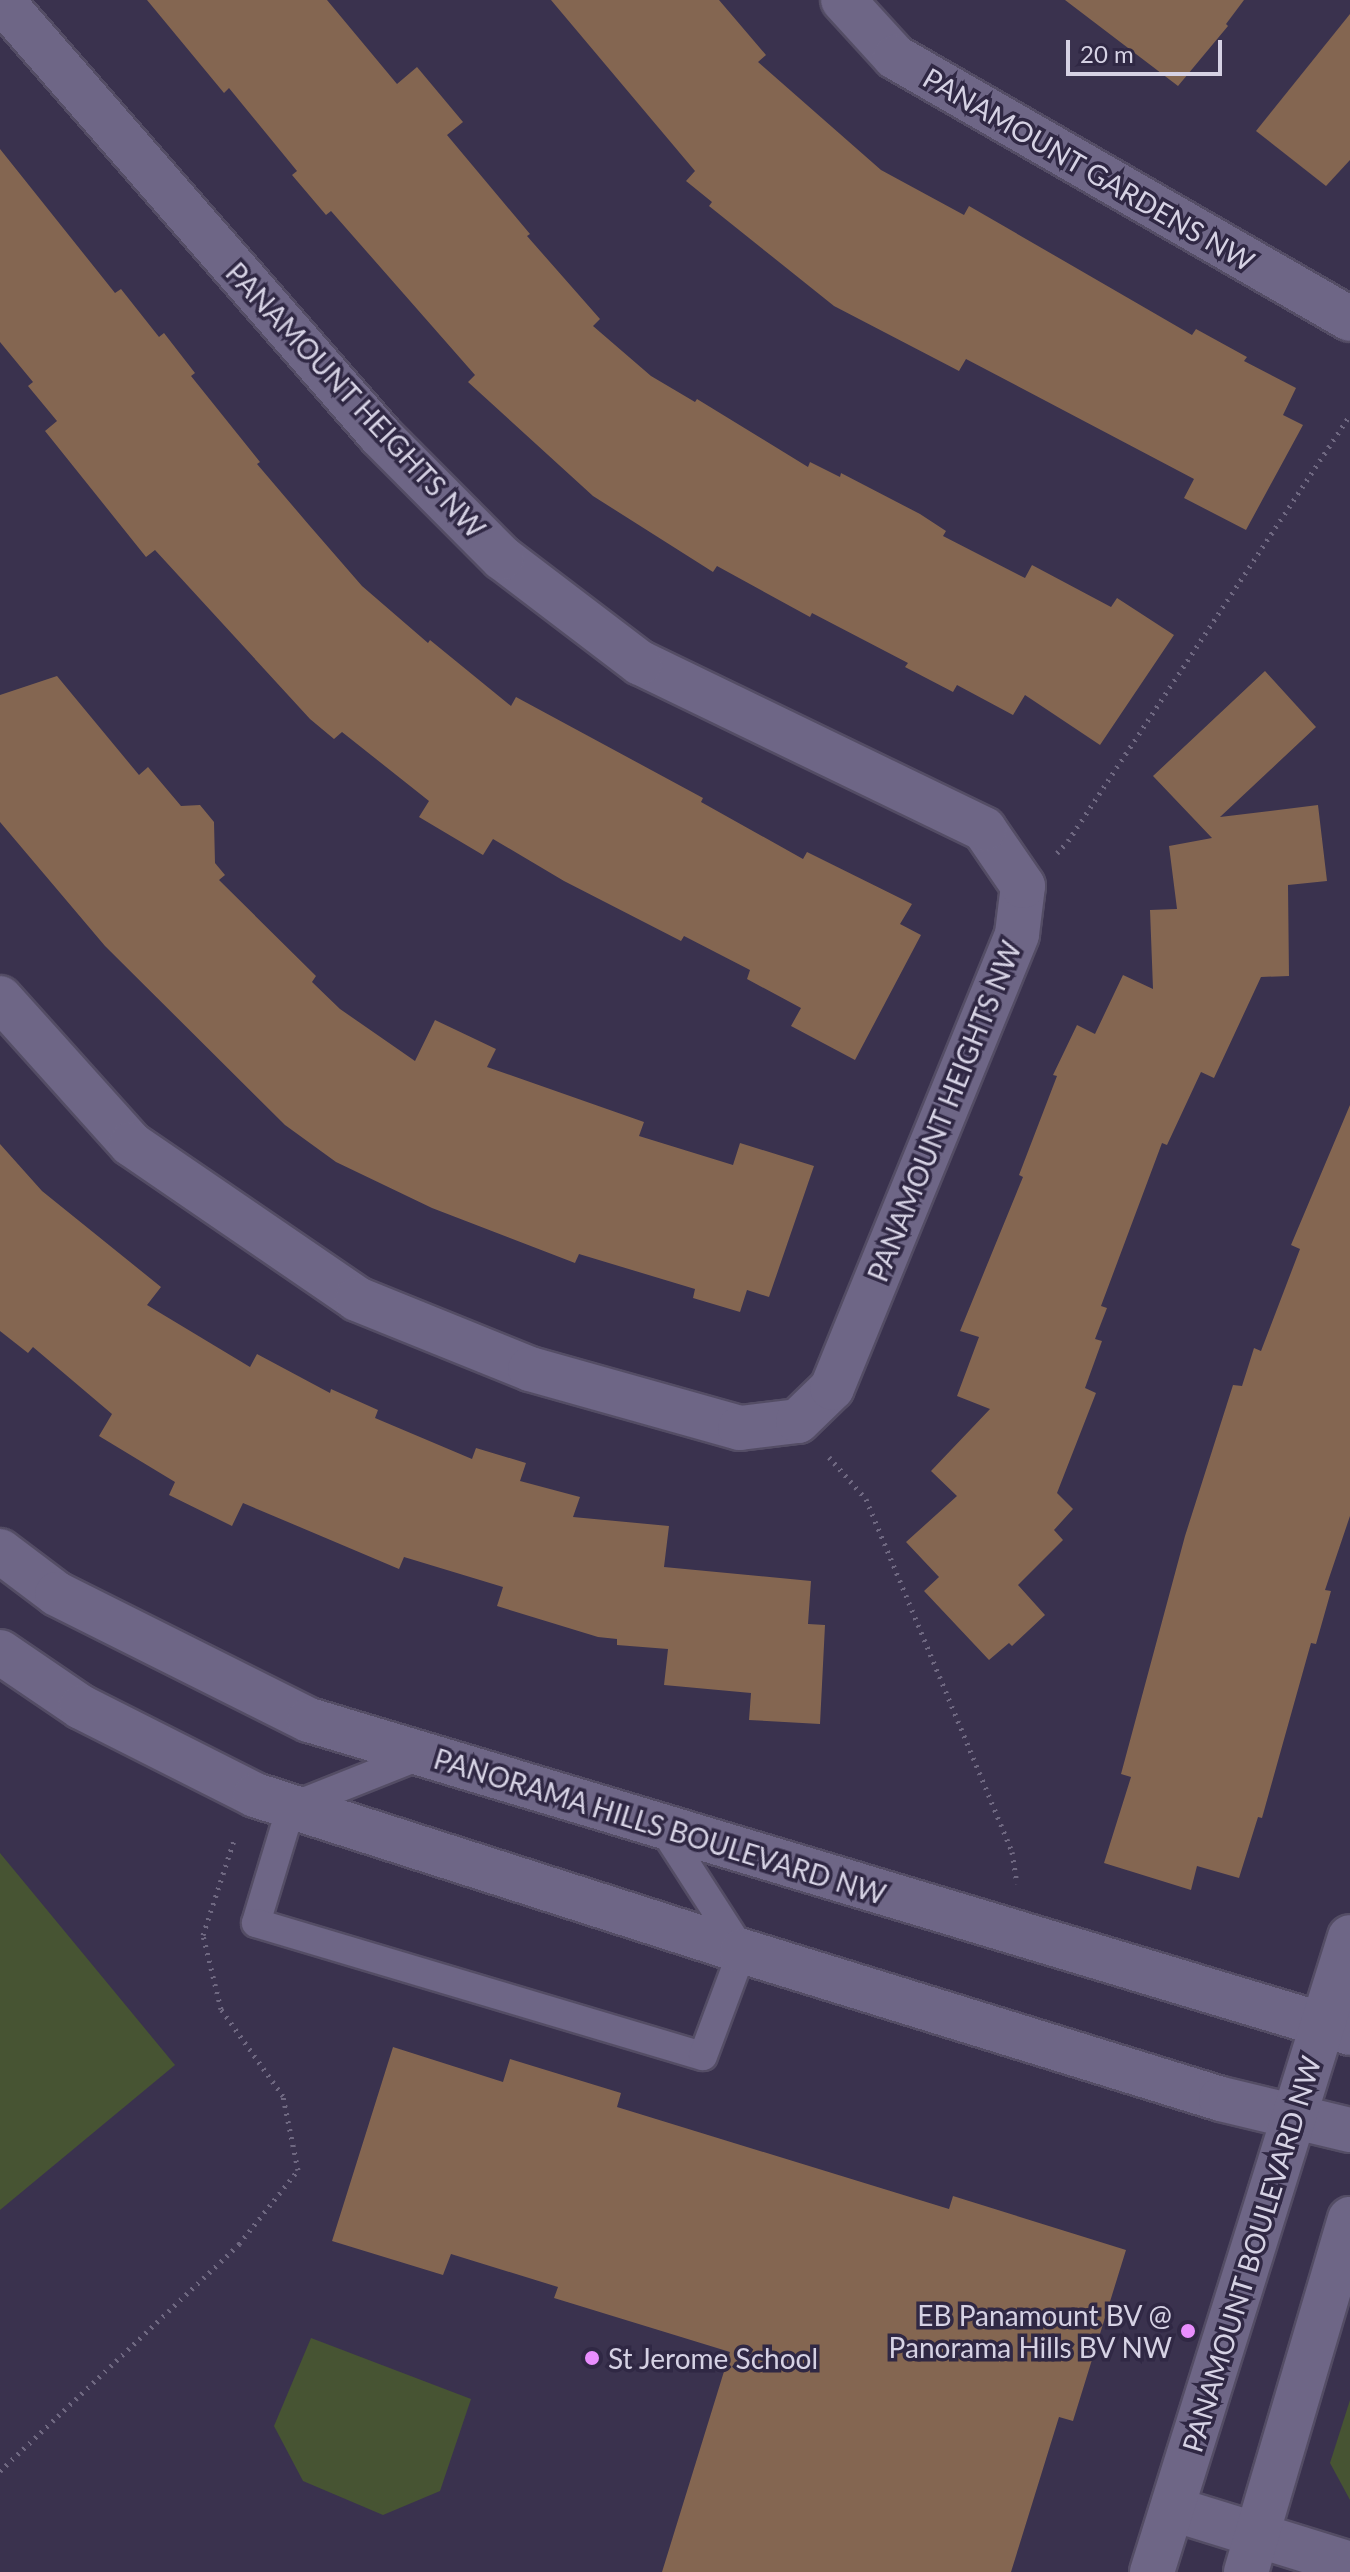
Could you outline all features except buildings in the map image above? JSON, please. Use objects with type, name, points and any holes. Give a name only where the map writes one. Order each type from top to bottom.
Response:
[{"type":"street","name":"PANAMOUNT HEIGHTS NW","points":[[1,0],[380,435],[502,558],[640,663],[984,829],[1023,886],[1017,934],[832,1388],[798,1421]]},
{"type":"street","name":"PANAMOUNT GARDENS NW","points":[[843,0],[895,57],[1350,319]]},
{"type":"street","points":[[0,998],[131,1144],[357,1299],[530,1369],[740,1428],[798,1421]]},
{"type":"street","name":"PANORAMA HILLS BOULEVARD NW","points":[[0,1551],[57,1594],[309,1720],[1336,2029]]},
{"type":"street","points":[[0,1652],[81,1707],[273,1801],[742,1951],[1294,2119],[1350,2130]]},
{"type":"street","name":"PANAMOUNT BOULEVARD NW","points":[[1152,2572],[1294,2119],[1336,2029],[1350,1937]]},
{"type":"street","points":[[1252,2553],[1350,2219]]},
{"type":"street","points":[[1173,2509],[1252,2553],[1350,2564]]},
{"type":"lane","points":[[422,1755],[273,1801],[256,1923],[703,2056],[742,1951],[662,1827]]},
{"type":"path","points":[[1023,886],[1068,841],[1350,415]]},
{"type":"path","points":[[798,1421],[866,1499],[1012,1852],[1026,1936]]},
{"type":"path","points":[[0,2471],[239,2244],[298,2170],[283,2096],[221,2009],[203,1935],[236,1832],[273,1801]]},
{"type":"green space","points":[[0,1853],[175,2065],[0,2210]]},
{"type":"green space","points":[[311,2338],[471,2399],[440,2491],[383,2515],[303,2481],[274,2426]]},
{"type":"green space","points":[[1350,2400],[1350,2500],[1330,2463]]},
{"type":"place","name":"EB Panamount BV @ Panorama Hills BV NW","points":[[1188,2331]]},
{"type":"place","name":"St Jerome School","points":[[592,2358]]}]
